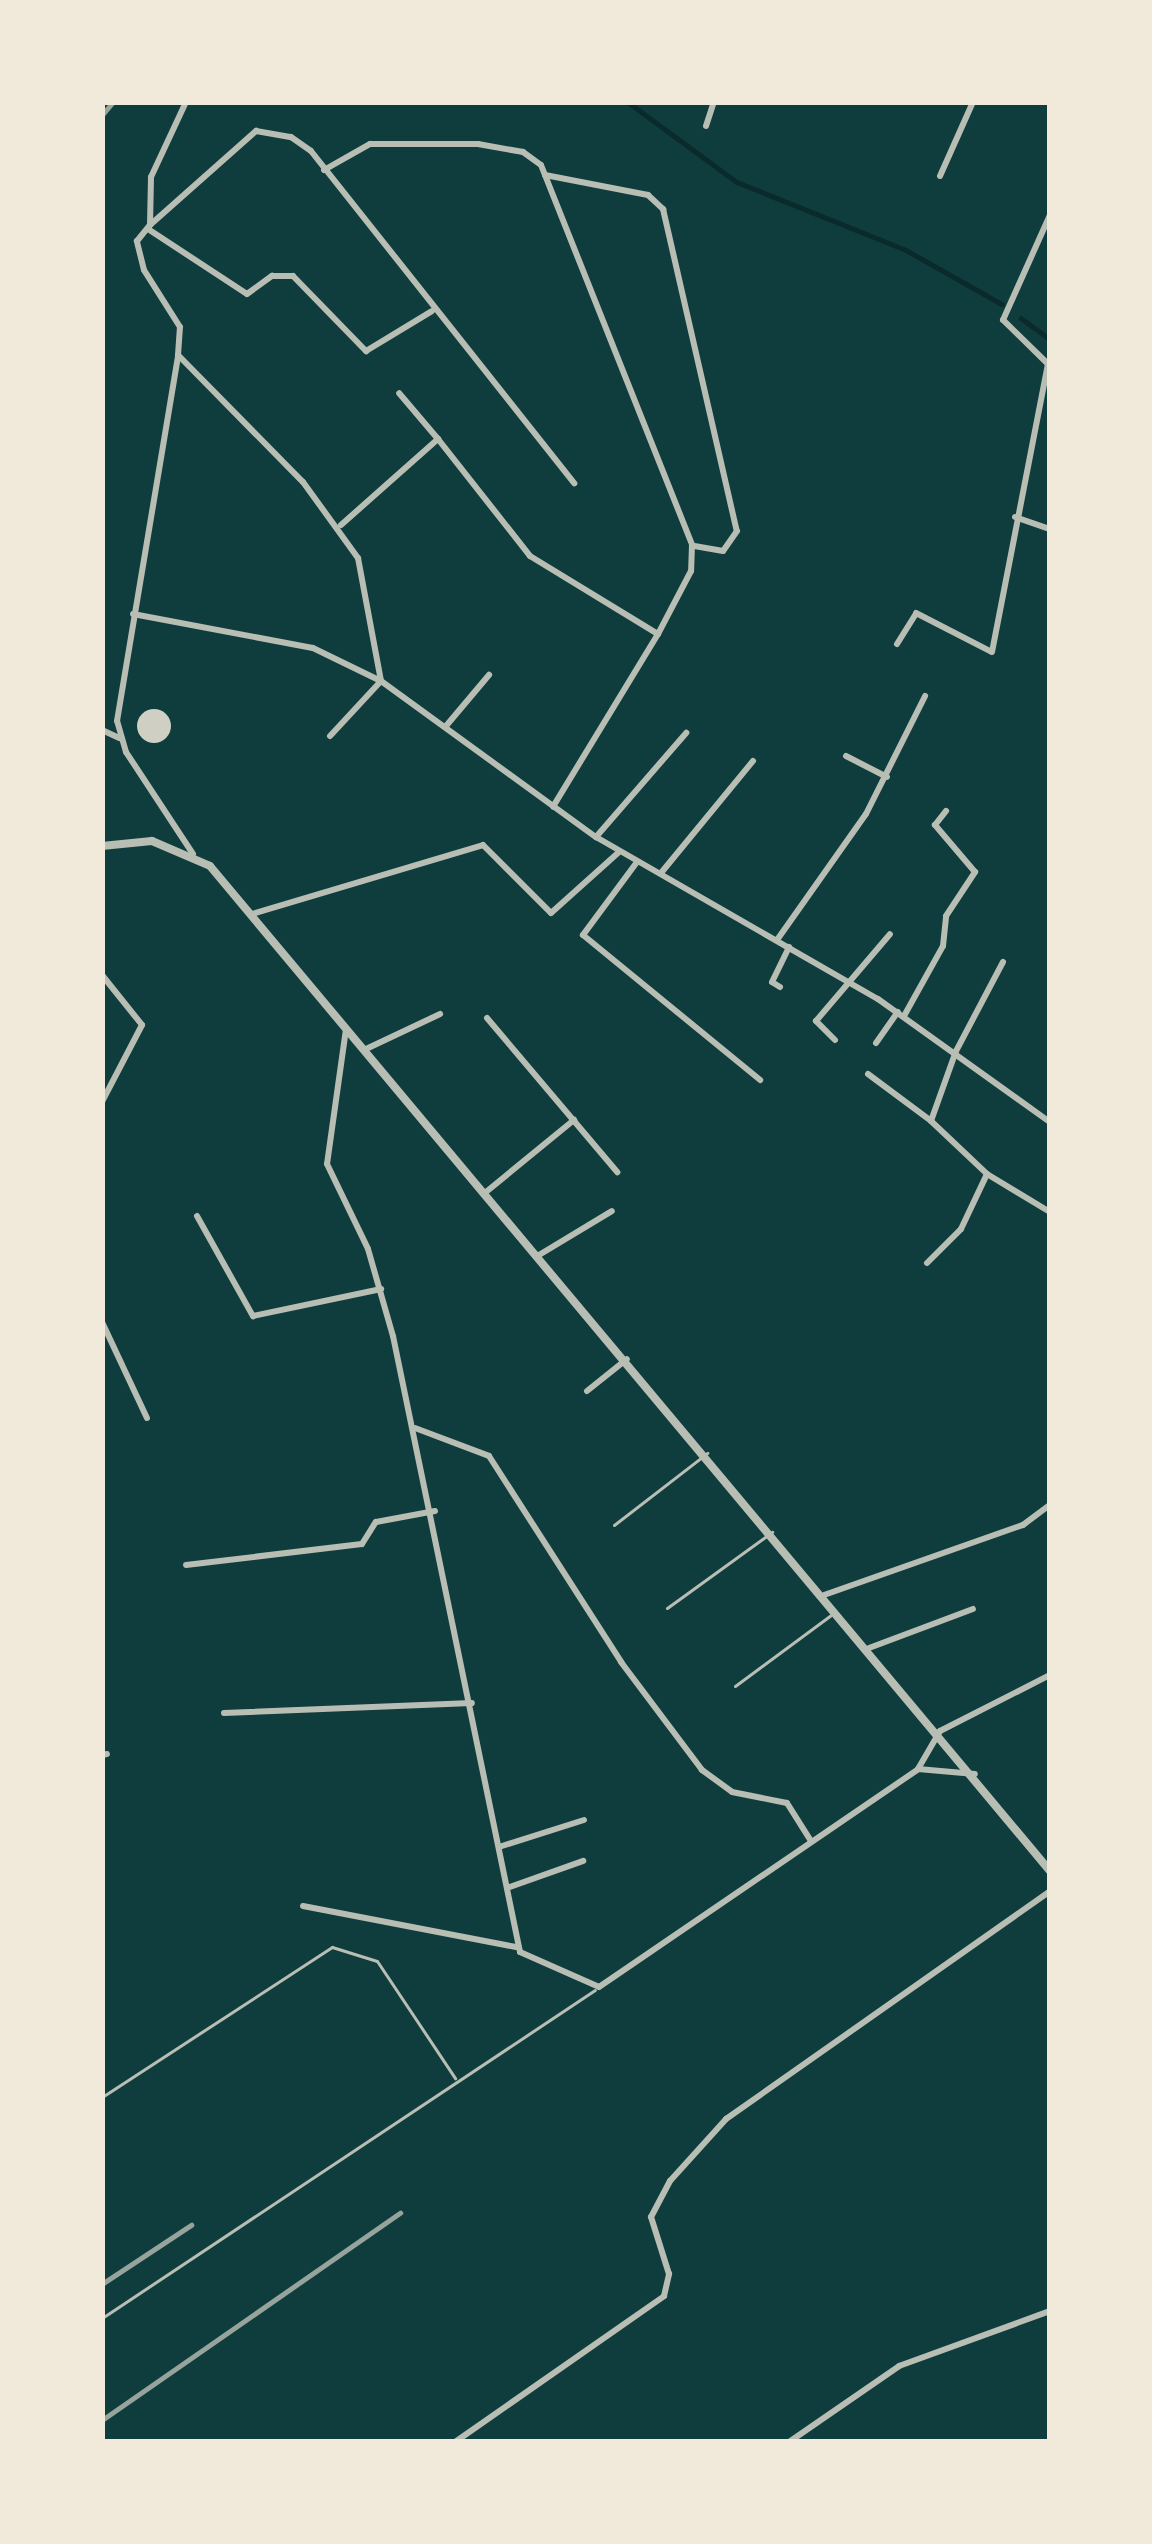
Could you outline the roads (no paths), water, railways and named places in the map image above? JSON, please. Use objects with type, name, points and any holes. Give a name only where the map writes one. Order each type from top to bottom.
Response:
[{"type":"street","points":[[149,226],[151,177],[186,102]]},
{"type":"street","points":[[706,126],[715,102]]},
{"type":"street","points":[[940,176],[973,102]]},
{"type":"street","points":[[118,738],[180,326],[144,270],[137,241],[256,131],[273,128],[311,151],[432,311],[574,483]]},
{"type":"street","points":[[324,170],[370,144],[478,144],[524,152],[545,175],[692,545],[691,571],[658,634],[552,808]]},
{"type":"street","points":[[545,175],[649,195],[663,209],[737,531],[723,551],[692,545]]},
{"type":"street","points":[[897,644],[916,613],[992,652],[1048,364],[1003,320],[1050,215]]},
{"type":"street","points":[[149,226],[241,292],[283,272],[293,276],[366,351],[432,311]]},
{"type":"street","points":[[178,355],[341,525],[369,593],[381,681]]},
{"type":"street","points":[[399,393],[530,556],[658,634]]},
{"type":"street","points":[[341,525],[438,439]]},
{"type":"street","points":[[1015,518],[1050,529]]},
{"type":"street","points":[[134,614],[313,648],[381,681],[552,808],[901,1014],[1050,1122]]},
{"type":"street","points":[[446,725],[489,676]]},
{"type":"street","points":[[330,736],[381,681]]},
{"type":"street","points":[[777,940],[887,777],[925,696]]},
{"type":"street","points":[[102,730],[118,738],[193,854],[252,914],[366,1049],[940,1731],[1050,1871]]},
{"type":"street","points":[[596,837],[686,733]]},
{"type":"street","points":[[846,756],[887,777]]},
{"type":"street","points":[[661,873],[752,761]]},
{"type":"street","points":[[876,1043],[901,1014],[943,946],[946,916],[975,872],[935,825],[946,811]]},
{"type":"street","points":[[102,846],[152,841],[193,854]]},
{"type":"street","points":[[252,914],[483,845],[551,913],[620,851]]},
{"type":"street","points":[[637,861],[583,935],[760,1080]]},
{"type":"street","points":[[835,1040],[816,1021],[890,934]]},
{"type":"street","points":[[780,987],[772,982],[789,947]]},
{"type":"street","points":[[931,1121],[956,1051],[1004,962]]},
{"type":"street","points":[[102,975],[142,1025],[102,1102]]},
{"type":"street","points":[[366,1049],[440,1014]]},
{"type":"street","points":[[487,1018],[617,1172]]},
{"type":"street","points":[[346,1026],[341,1104],[327,1164],[381,1289],[415,1427],[502,1846],[516,1947]]},
{"type":"street","points":[[868,1074],[931,1121],[987,1174],[1050,1212]]},
{"type":"street","points":[[486,1192],[574,1120]]},
{"type":"street","points":[[927,1263],[962,1229],[987,1174]]},
{"type":"street","points":[[539,1255],[612,1211]]},
{"type":"street","points":[[197,1216],[253,1316],[381,1289]]},
{"type":"street","points":[[102,1322],[147,1418]]},
{"type":"street","points":[[587,1391],[628,1360]]},
{"type":"street","points":[[415,1427],[489,1456],[621,1663],[702,1770],[732,1792],[787,1803],[811,1841]]},
{"type":"street","points":[[824,1595],[1023,1525],[1050,1504]]},
{"type":"street","points":[[186,1564],[362,1544],[376,1522],[435,1511]]},
{"type":"street","points":[[869,1648],[973,1609]]},
{"type":"street","points":[[304,1906],[516,1947],[599,1987],[918,1769],[940,1731],[1050,1675]]},
{"type":"street","points":[[224,1713],[472,1703]]},
{"type":"street","points":[[918,1769],[975,1774]]},
{"type":"street","points":[[502,1846],[584,1820]]},
{"type":"street","points":[[507,1888],[583,1861]]},
{"type":"street","points":[[455,2442],[664,2296],[669,2274],[651,2217],[670,2181],[726,2119],[1050,1891]]},
{"type":"street","points":[[789,2442],[899,2366],[1050,2311]]},
{"type":"lane","points":[[614,1525],[707,1454]]},
{"type":"lane","points":[[667,1608],[772,1532]]},
{"type":"lane","points":[[735,1686],[837,1611]]},
{"type":"lane","points":[[102,2097],[332,1947],[376,1961],[456,2080]]},
{"type":"lane","points":[[102,2318],[599,1987]]},
{"type":"waterway","points":[[628,102],[737,182],[906,250],[1002,304]]},
{"type":"waterway","points":[[1021,318],[1050,339]]},
{"type":"railway","points":[[102,115],[113,102]]},
{"type":"railway","points":[[102,2420],[400,2213]]},
{"type":"railway","points":[[102,2284],[191,2225]]}]
